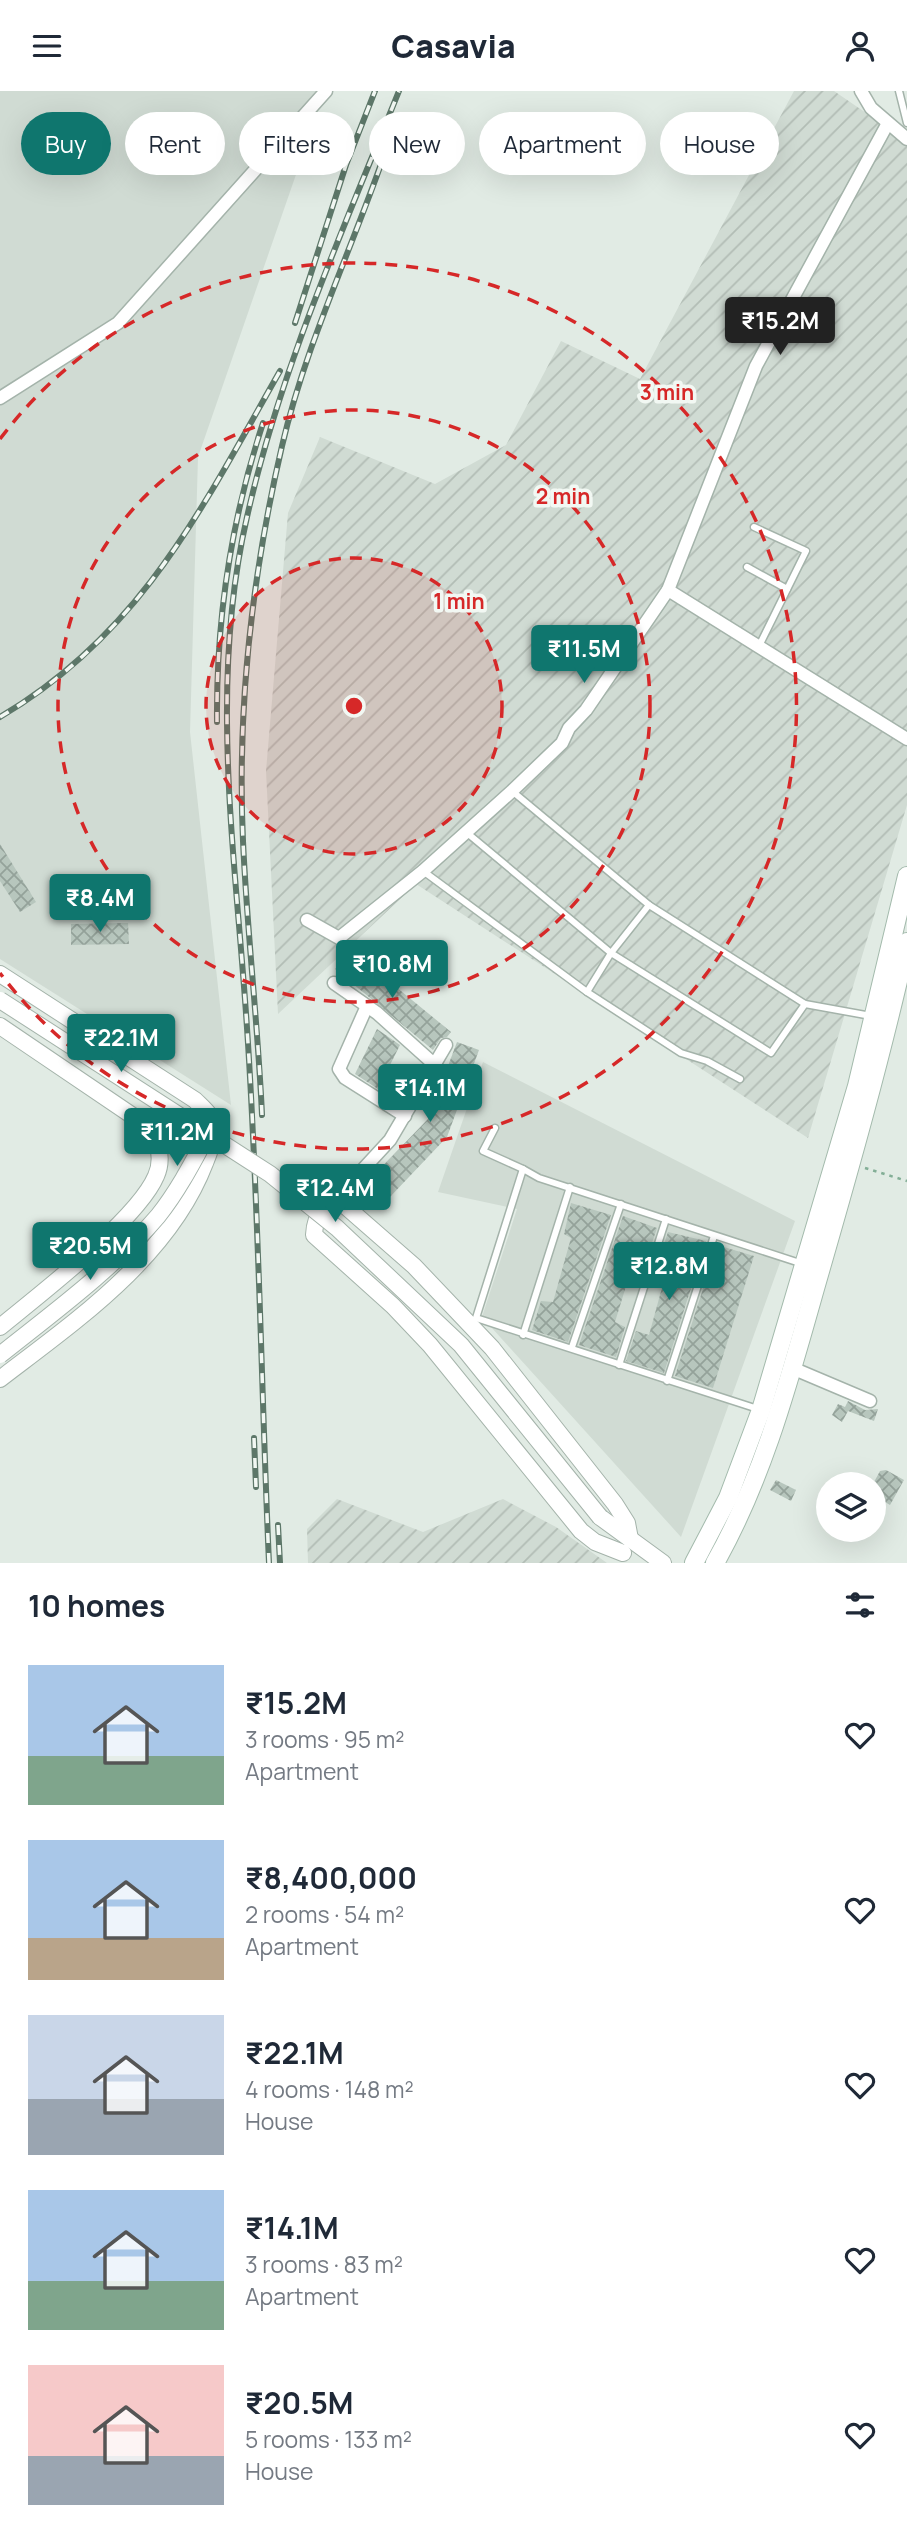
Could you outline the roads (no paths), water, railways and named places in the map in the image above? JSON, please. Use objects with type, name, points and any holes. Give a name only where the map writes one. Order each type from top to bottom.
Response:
[{"type":"main road","points":[[715,1563],[762,1462],[852,1165],[882,1019],[907,876]]},
{"type":"main road","points":[[700,1561],[761,1410],[907,942]]},
{"type":"street","points":[[0,398],[118,323],[326,91]]},
{"type":"street","points":[[862,91],[871,108],[907,139]]},
{"type":"street","points":[[307,920],[339,938],[423,871],[562,743],[668,590],[756,366],[888,123]]},
{"type":"street","points":[[668,590],[907,739]]},
{"type":"street","points":[[0,974],[195,1100],[209,1115],[212,1145],[193,1196],[171,1226],[134,1266],[77,1320],[0,1379]]},
{"type":"street","points":[[334,983],[367,1006],[435,1065]]},
{"type":"street","points":[[0,1000],[270,1174],[337,1228],[402,1286],[461,1345],[628,1552]]},
{"type":"street","points":[[367,1006],[338,1069],[345,1077],[405,1116]]},
{"type":"street","points":[[0,1026],[152,1129],[159,1143],[158,1174],[128,1214],[0,1327]]},
{"type":"street","points":[[446,1045],[390,1140],[317,1217],[314,1235],[393,1306],[430,1345],[582,1531],[595,1542],[663,1563]]},
{"type":"street","points":[[0,1355],[70,1299],[157,1217],[176,1191],[208,1134]]},
{"type":"street","points":[[158,1174],[193,1196]]},
{"type":"street","points":[[331,1204],[342,1204],[414,1266],[492,1348],[615,1504],[627,1523],[628,1552]]},
{"type":"street","points":[[792,1368],[870,1401]]},
{"type":"lane","points":[[899,91],[907,123]]},
{"type":"lane","points":[[754,527],[806,551],[758,647]]},
{"type":"lane","points":[[747,567],[787,589]]},
{"type":"lane","points":[[512,791],[649,905],[805,1004],[882,1019]]},
{"type":"lane","points":[[464,831],[611,953],[771,1053],[805,1004]]},
{"type":"lane","points":[[423,871],[587,992],[681,1053],[707,1061],[740,1079]]},
{"type":"lane","points":[[587,992],[611,953],[649,905]]},
{"type":"lane","points":[[495,1128],[483,1151],[539,1178],[805,1265]]},
{"type":"lane","points":[[523,1169],[476,1318],[761,1410]]},
{"type":"lane","points":[[523,1335],[570,1187]]},
{"type":"lane","points":[[572,1347],[621,1204]]},
{"type":"lane","points":[[619,1364],[666,1219]]},
{"type":"lane","points":[[667,1381],[714,1236]]},
{"type":"railway","points":[[295,323],[346,165],[375,91]]},
{"type":"railway","points":[[269,1563],[251,1095],[228,772],[229,644],[235,581],[247,517],[277,408],[314,301],[399,91]]},
{"type":"railway","points":[[262,1115],[245,875],[242,791],[245,692],[255,593],[271,495],[292,408],[317,332],[377,175]]},
{"type":"railway","points":[[0,717],[49,684],[92,647],[130,607],[164,564],[194,519],[280,371]]},
{"type":"railway","points":[[217,722],[219,645],[228,570],[242,496],[263,423]]},
{"type":"railway","points":[[254,1438],[256,1487]]},
{"type":"railway","points":[[278,1525],[280,1563]]}]
